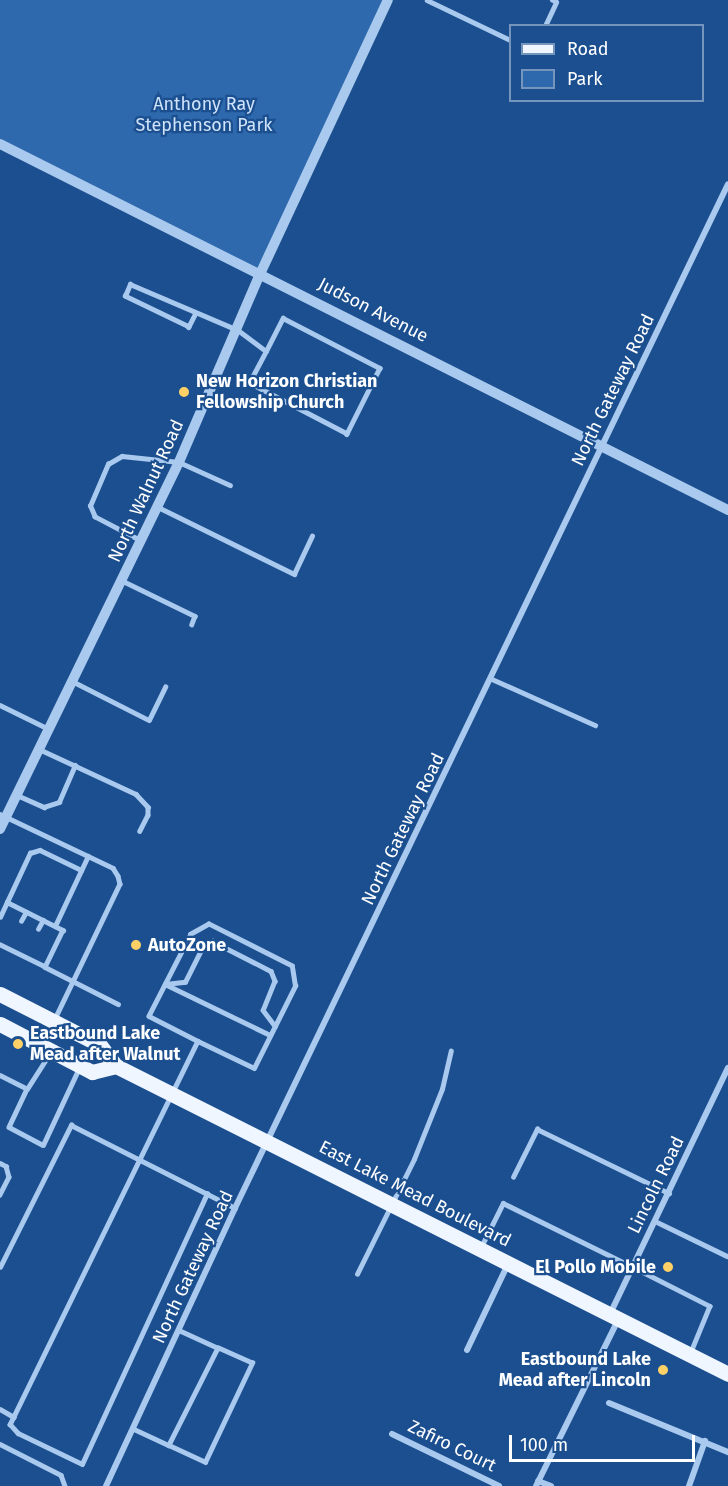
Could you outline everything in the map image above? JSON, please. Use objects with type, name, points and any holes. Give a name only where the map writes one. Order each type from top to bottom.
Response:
[{"type":"main road","name":"East Lake Mead Boulevard","points":[[0,994],[99,1045],[116,1066],[728,1374]]},
{"type":"main road","points":[[1,1026],[92,1072],[116,1066]]},
{"type":"street","name":"North Walnut Road","points":[[0,829],[3,815],[17,795],[158,507],[238,330],[261,272],[388,0]]},
{"type":"street","name":"Judson Avenue","points":[[0,144],[261,272],[728,510]]},
{"type":"street","name":"North Gateway Road","points":[[106,1486],[181,1331],[236,1208],[270,1143],[728,184]]},
{"type":"street","name":"Lincoln Road","points":[[537,1483],[614,1316],[633,1267],[727,1072]]},
{"type":"street","points":[[467,1350],[508,1263]]},
{"type":"street","points":[[609,1403],[728,1452]]},
{"type":"street","name":"Zafiro Court","points":[[392,1434],[499,1486]]},
{"type":"street","points":[[689,1486],[705,1442]]},
{"type":"street","points":[[537,1483],[551,1486]]},
{"type":"lane","points":[[427,0],[509,40]]},
{"type":"lane","points":[[546,24],[556,2],[552,0]]},
{"type":"lane","points":[[196,313],[189,327],[125,296],[130,284],[238,330],[266,351]]},
{"type":"lane","points":[[283,318],[380,368],[347,434],[249,383],[266,351],[283,318]]},
{"type":"lane","points":[[142,541],[95,517],[90,506],[94,490],[108,464],[122,456],[179,462],[230,485]]},
{"type":"lane","points":[[158,507],[294,574],[312,536]]},
{"type":"lane","points":[[123,581],[195,616],[192,624]]},
{"type":"lane","points":[[492,679],[595,725]]},
{"type":"lane","points":[[72,681],[149,720],[165,687]]},
{"type":"lane","points":[[0,705],[49,729]]},
{"type":"lane","points":[[39,749],[142,799],[148,815],[140,831]]},
{"type":"lane","points":[[17,795],[44,807],[59,802],[75,765]]},
{"type":"lane","points":[[3,815],[113,868],[120,884],[54,1021]]},
{"type":"lane","points":[[0,917],[30,853],[40,850],[81,870]]},
{"type":"lane","points":[[55,926],[87,856]]},
{"type":"lane","points":[[7,902],[63,930],[45,967]]},
{"type":"lane","points":[[21,921],[26,912]]},
{"type":"lane","points":[[38,929],[43,920]]},
{"type":"lane","points":[[209,924],[291,966],[295,986],[254,1068],[149,1016],[165,984],[190,934],[209,924]]},
{"type":"lane","points":[[7,948],[11,941]]},
{"type":"lane","points":[[165,984],[185,982],[204,944],[212,941],[271,970],[275,981],[263,1010],[275,1026]]},
{"type":"lane","points":[[0,945],[118,1004]]},
{"type":"lane","points":[[25,957],[28,950]]},
{"type":"lane","points":[[165,984],[216,1012],[270,1035]]},
{"type":"lane","points":[[230,1023],[232,1017]]},
{"type":"lane","points":[[184,1034],[188,1027]]},
{"type":"lane","points":[[206,1036],[172,1094],[10,1424],[18,1433],[82,1464],[207,1193]]},
{"type":"lane","points":[[220,1052],[223,1045]]},
{"type":"lane","points":[[51,1051],[27,1089],[9,1127],[43,1145],[81,1066]]},
{"type":"lane","points":[[357,1274],[392,1204],[442,1089],[451,1051]]},
{"type":"lane","points":[[0,1075],[27,1089]]},
{"type":"lane","points":[[0,1267],[70,1125],[236,1208]]},
{"type":"lane","points":[[513,1177],[537,1129],[669,1193]]},
{"type":"lane","points":[[0,1163],[6,1166],[9,1177],[0,1195]]},
{"type":"lane","points":[[480,1249],[503,1203],[633,1267],[710,1306],[690,1355]]},
{"type":"lane","points":[[655,1221],[727,1256]]},
{"type":"lane","points":[[134,1429],[205,1462],[252,1363],[181,1331]]},
{"type":"lane","points":[[169,1445],[218,1348]]},
{"type":"lane","points":[[0,1409],[14,1417]]},
{"type":"lane","points":[[0,1444],[61,1475],[65,1486]]},
{"type":"green space","name":"Anthony Ray Stephenson Park","points":[[0,0],[389,0],[261,272],[0,144]]},
{"type":"place","name":"New Horizon Christian Fellowship Church","points":[[184,392]]},
{"type":"place","name":"AutoZone","points":[[136,945]]},
{"type":"place","name":"Eastbound Lake Mead after Walnut","points":[[18,1044]]},
{"type":"place","name":"El Pollo Mobile","points":[[668,1267]]},
{"type":"place","name":"Eastbound Lake Mead after Lincoln","points":[[663,1370]]}]
